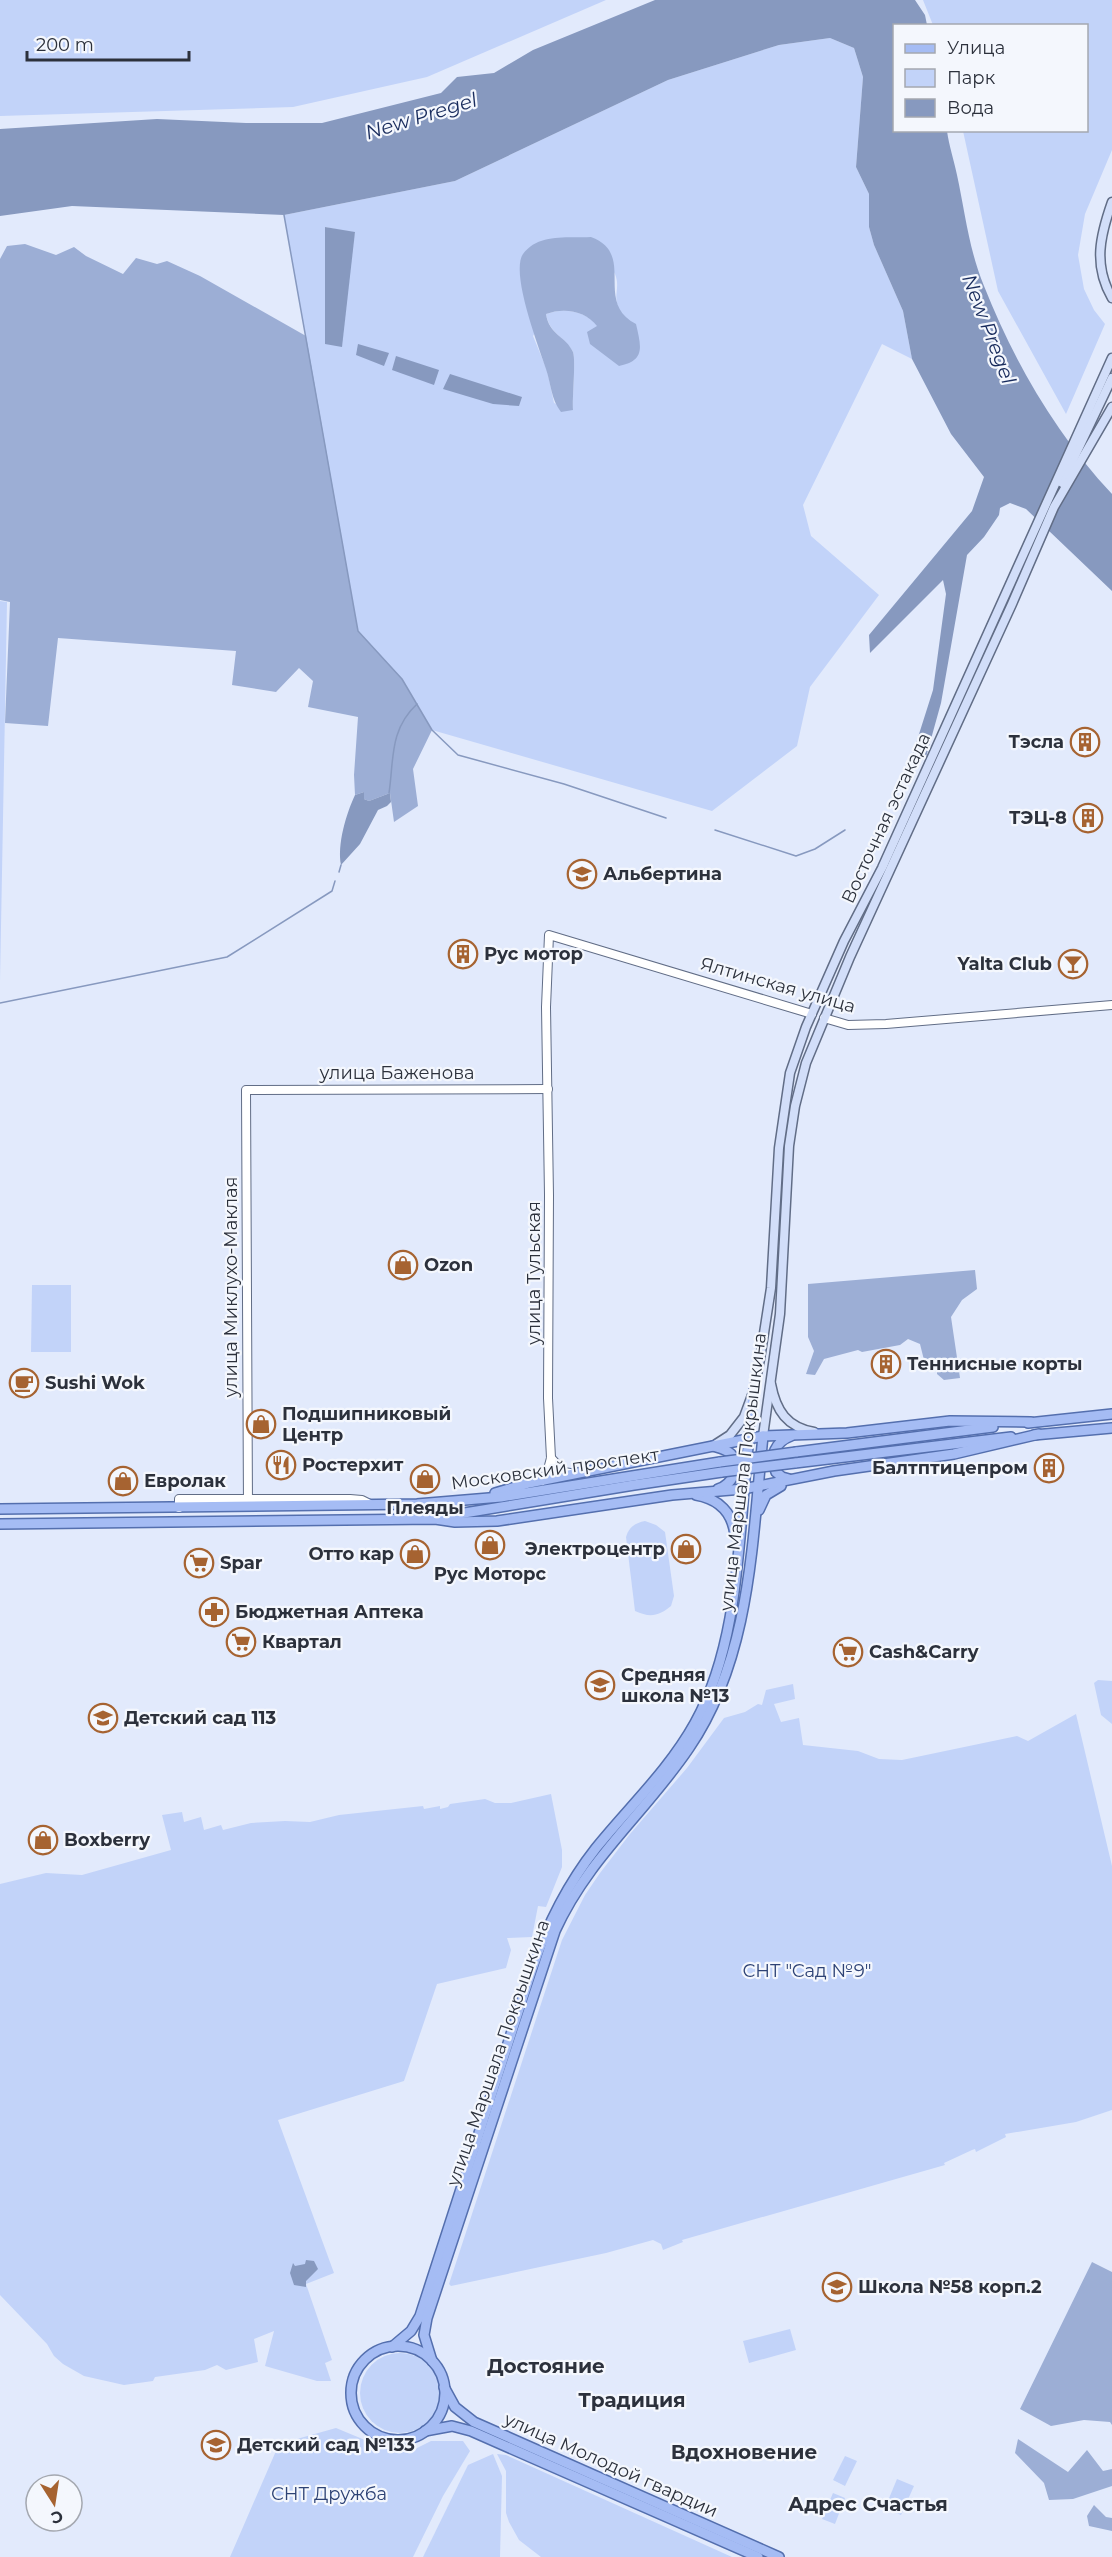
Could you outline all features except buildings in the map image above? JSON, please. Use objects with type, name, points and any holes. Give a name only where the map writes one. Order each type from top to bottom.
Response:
[{"type":"main road","points":[[1112,202],[1101,234],[1099,258],[1102,278],[1112,298]]},
{"type":"main road","name":"Восточная эстакада","points":[[812,1014],[844,941],[882,868],[1112,358]]},
{"type":"main road","points":[[1054,507],[1059,490],[1112,378]]},
{"type":"main road","points":[[1054,507],[1112,407]]},
{"type":"main road","name":"Восточная эстакада","points":[[824,1018],[1054,507]]},
{"type":"main road","name":"Ялтинская улица","points":[[812,1014],[824,1018]]},
{"type":"main road","name":"улица Маршала Покрышкина","points":[[392,2347],[411,2331],[420,2316],[534,1963],[555,1913],[577,1874],[596,1848],[673,1756],[695,1723],[712,1687],[728,1635],[750,1418],[771,1288],[779,1148],[785,1101],[793,1063],[812,1014]]},
{"type":"main road","name":"улица Маршала Покрышкина","points":[[432,2361],[424,2335],[427,2318],[550,1945],[566,1909],[584,1879],[610,1844],[680,1762],[712,1709],[735,1649],[750,1569],[763,1436],[780,1307],[792,1126],[801,1078],[824,1018]]},
{"type":"main road","points":[[770,1377],[777,1408],[786,1420],[799,1429],[824,1434]]},
{"type":"main road","points":[[711,1446],[726,1438],[738,1427],[747,1412],[754,1389]]},
{"type":"main road","name":"Московский проспект","points":[[0,1509],[94,1509],[248,1502],[370,1504],[479,1499],[720,1462],[1031,1422],[1112,1414]]},
{"type":"main road","points":[[479,1499],[542,1481],[763,1436],[824,1434],[950,1421],[1031,1422]]},
{"type":"main road","name":"Московский проспект","points":[[435,1519],[722,1472],[1039,1434],[1112,1428]]},
{"type":"main road","points":[[796,1434],[777,1444],[774,1451],[774,1467],[780,1476],[797,1479]]},
{"type":"main road","points":[[0,1524],[419,1519],[455,1522],[497,1521],[685,1493],[758,1487],[885,1462],[954,1454],[1039,1434]]},
{"type":"main road","points":[[707,1492],[729,1484],[734,1469],[731,1454],[711,1446]]},
{"type":"main road","points":[[754,1527],[766,1495],[797,1479]]},
{"type":"main road","points":[[685,1493],[714,1500],[726,1510],[734,1526],[736,1560]]},
{"type":"main road","points":[[94,1509],[95,1523]]},
{"type":"main road","points":[[392,2347],[412,2349],[432,2361],[441,2376],[444,2387],[441,2410],[435,2421],[425,2431],[403,2439],[380,2436],[365,2427],[353,2407],[352,2384],[358,2368],[370,2355],[392,2347]]},
{"type":"main road","name":"улица Молодой гвардии","points":[[444,2387],[458,2410],[474,2422],[779,2557]]},
{"type":"main road","name":"улица Молодой гвардии","points":[[425,2431],[452,2426],[471,2431],[758,2557]]},
{"type":"street","name":"Ялтинская улица","points":[[549,935],[812,1014]]},
{"type":"street","name":"улица Тульская","points":[[549,935],[546,1007],[548,1398],[551,1458]]},
{"type":"street","name":"Ялтинская улица","points":[[824,1018],[848,1025],[886,1024],[1112,1005]]},
{"type":"street","name":"улица Баженова","points":[[246,1090],[548,1089]]},
{"type":"street","name":"улица Миклухо-Маклая","points":[[246,1090],[246,1484],[248,1502]]},
{"type":"street","points":[[551,1458],[564,1472],[576,1474]]},
{"type":"street","points":[[542,1481],[551,1458]]},
{"type":"street","points":[[179,1504],[234,1498],[240,1495],[246,1484]]},
{"type":"street","points":[[234,1498],[248,1502]]},
{"type":"green space","points":[[0,0],[606,0],[427,77],[293,107],[0,116]]},
{"type":"green space","points":[[923,0],[1112,0],[1112,150],[1085,214],[1078,255],[1084,289],[1094,310],[1105,324],[1066,414],[998,291],[963,132],[1088,132],[1088,24],[933,24]]},
{"type":"green space","points":[[830,38],[854,48],[863,77],[856,167],[869,194],[869,227],[874,245],[903,311],[912,359],[882,344],[803,505],[811,536],[879,595],[810,687],[797,746],[712,811],[432,730],[402,679],[358,631],[284,215],[455,181],[668,80],[779,45]],"holes":[[[325,228],[355,233],[326,344]],[[591,237],[615,274],[616,300],[626,319],[598,326],[587,317],[574,312],[560,311],[546,314],[551,327],[573,352],[573,410],[554,403],[547,370],[533,336]]]},
{"type":"green space","points":[[0,601],[7,602],[0,981]]},
{"type":"green space","points":[[32,1285],[71,1285],[71,1352],[31,1352]]},
{"type":"green space","points":[[645,1521],[665,1532],[674,1596],[671,1606],[654,1615],[645,1615],[635,1611],[626,1537],[633,1526]]},
{"type":"green space","points":[[1098,1680],[1112,1681],[1112,1724],[1101,1715],[1094,1683]]},
{"type":"green space","name":"СНТ \"Сад №9\"","points":[[793,1684],[795,1699],[774,1704],[781,1722],[799,1718],[803,1745],[858,1751],[879,1759],[902,1760],[1017,1736],[1028,1741],[1076,1714],[1112,1866],[1112,2110],[1076,2122],[1005,2134],[1006,2137],[976,2152],[975,2149],[972,2150],[944,2163],[945,2165],[682,2240],[683,2242],[663,2250],[661,2244],[653,2240],[606,2253],[451,2286],[449,2284],[562,1940],[585,1895],[630,1834],[687,1768],[724,1718],[745,1712],[758,1704],[762,1705],[766,1690]]},
{"type":"green space","points":[[551,1794],[562,1850],[562,1867],[546,1907],[538,1906],[532,1937],[507,1938],[511,1950],[506,1968],[437,1984],[404,2081],[278,2120],[334,2273],[306,2284],[332,2360],[325,2363],[331,2381],[317,2381],[265,2366],[274,2331],[254,2339],[258,2362],[226,2370],[217,2365],[205,2370],[155,2377],[153,2381],[124,2385],[84,2376],[63,2364],[0,2295],[0,1884],[46,1873],[82,1875],[171,1850],[162,1815],[182,1812],[184,1822],[201,1817],[204,1830],[221,1825],[223,1830],[251,1823],[310,1822],[339,1815],[423,1806],[424,1809],[440,1806],[440,1809],[450,1804],[485,1799],[495,1803],[511,1803]]},
{"type":"green space","points":[[790,2329],[796,2350],[749,2363],[743,2341]]},
{"type":"green space","points":[[392,2353],[408,2353],[429,2364],[440,2385],[440,2401],[429,2422],[408,2433],[392,2433],[378,2427],[366,2415],[360,2401],[360,2385],[366,2371],[378,2359]]},
{"type":"green space","name":"СНТ Дружба","points":[[336,2428],[389,2450],[413,2450],[431,2441],[463,2441],[470,2451],[443,2496],[413,2557],[230,2557],[279,2444]]},
{"type":"green space","points":[[493,2454],[502,2476],[500,2557],[423,2557],[468,2465]]},
{"type":"green space","points":[[497,2454],[506,2455],[732,2557],[541,2557],[519,2540],[509,2522],[506,2513],[506,2471]]},
{"type":"green space","points":[[845,2456],[857,2461],[845,2486],[833,2480]]},
{"type":"green space","points":[[897,2479],[914,2486],[901,2515],[885,2508]]},
{"type":"green space","points":[[833,2493],[845,2498],[835,2524],[822,2519]]},
{"type":"shaded area","points":[[563,237],[591,237],[604,245],[611,255],[617,304],[624,315],[636,324],[640,351],[634,360],[619,366],[590,344],[587,332],[597,326],[587,317],[567,311],[546,314],[550,327],[566,342],[574,356],[573,410],[561,412],[553,397],[527,310],[520,277],[520,263],[529,247],[545,240]]},
{"type":"shaded area","points":[[25,244],[56,255],[74,247],[86,256],[123,274],[136,258],[157,264],[167,261],[200,276],[306,336],[358,631],[402,679],[432,730],[413,769],[418,806],[394,822],[390,793],[369,801],[364,799],[364,792],[355,795],[358,717],[308,707],[313,681],[299,668],[276,692],[232,685],[236,651],[58,638],[48,726],[5,723],[10,602],[0,600],[0,259],[7,246]]},
{"type":"shaded area","points":[[975,1270],[977,1289],[962,1300],[951,1317],[960,1378],[944,1380],[937,1374],[937,1363],[931,1358],[924,1360],[920,1344],[908,1339],[900,1345],[862,1352],[858,1350],[824,1359],[815,1375],[806,1374],[814,1351],[808,1337],[808,1284]]},
{"type":"shaded area","points":[[1092,2262],[1112,2272],[1112,2425],[1110,2422],[1084,2420],[1051,2426],[1020,2409]]},
{"type":"shaded area","points":[[1018,2439],[1068,2472],[1087,2450],[1103,2471],[1112,2469],[1112,2486],[1073,2499],[1049,2500],[1044,2483],[1015,2453]]},
{"type":"shaded area","points":[[1094,2505],[1106,2517],[1112,2518],[1112,2531],[1089,2526],[1087,2516]]},
{"type":"water","name":"New Pregel","points":[[655,0],[915,0],[925,15],[927,24],[893,24],[893,132],[947,132],[975,259],[996,314],[1038,396],[1073,447],[1112,494],[1112,591],[1026,509],[1010,503],[1000,508],[999,515],[984,537],[967,555],[941,703],[926,757],[919,761],[915,759],[913,753],[933,690],[946,594],[943,580],[870,653],[869,635],[972,511],[984,477],[951,434],[912,359],[903,311],[874,245],[869,227],[869,194],[856,167],[863,77],[854,48],[830,38],[779,45],[668,80],[455,181],[284,215],[72,206],[0,216],[0,129],[157,119],[246,123],[322,123],[441,93],[457,77],[494,73],[533,50]]},
{"type":"water","points":[[325,227],[355,232],[342,347],[325,344]]},
{"type":"water","points":[[358,344],[389,353],[384,366],[356,355]]},
{"type":"water","points":[[396,356],[439,370],[434,385],[392,370]]},
{"type":"water","points":[[450,374],[522,397],[519,406],[493,404],[443,389]]},
{"type":"water","points":[[364,792],[364,799],[369,801],[390,793],[391,802],[378,810],[360,844],[341,865],[341,839],[348,811],[355,795]]},
{"type":"water","points":[[306,2260],[314,2261],[318,2269],[306,2281],[306,2287],[294,2285],[290,2273],[293,2263],[295,2266],[305,2264]]},
{"type":"waterway","points":[[284,215],[358,631],[402,679],[432,730],[458,755],[564,784],[666,818]]},
{"type":"waterway","points":[[389,793],[397,735],[408,714],[417,704]]},
{"type":"waterway","points":[[715,830],[796,856],[815,849],[845,830]]},
{"type":"waterway","points":[[339,872],[341,865]]},
{"type":"waterway","points":[[0,1003],[227,957],[332,891],[335,881]]},
{"type":"place","name":"Тэсла","points":[[1085,742]]},
{"type":"place","name":"ТЭЦ-8","points":[[1088,818]]},
{"type":"place","name":"Альбертина","points":[[582,874]]},
{"type":"place","name":"Рус мотор","points":[[463,954]]},
{"type":"place","name":"Yalta Club","points":[[1073,964]]},
{"type":"place","name":"Ozon","points":[[403,1265]]},
{"type":"place","name":"Теннисные корты","points":[[886,1364]]},
{"type":"place","name":"Sushi Wok","points":[[24,1383]]},
{"type":"place","name":"Подшипниковый Центр","points":[[261,1424]]},
{"type":"place","name":"Ростерхит","points":[[281,1465]]},
{"type":"place","name":"Балтптицепром","points":[[1049,1468]]},
{"type":"place","name":"Плеяды","points":[[425,1479]]},
{"type":"place","name":"Евролак","points":[[123,1481]]},
{"type":"place","name":"Рус Моторс","points":[[490,1545]]},
{"type":"place","name":"Электроцентр","points":[[686,1549]]},
{"type":"place","name":"Отто кар","points":[[415,1554]]},
{"type":"place","name":"Spar","points":[[199,1563]]},
{"type":"place","name":"Бюджетная Аптека","points":[[214,1612]]},
{"type":"place","name":"Квартал","points":[[241,1642]]},
{"type":"place","name":"Cash&Carry","points":[[848,1652]]},
{"type":"place","name":"Средняя школа №13","points":[[600,1685]]},
{"type":"place","name":"Детский сад 113","points":[[103,1718]]},
{"type":"place","name":"Boxberry","points":[[43,1840]]},
{"type":"place","name":"Школа №58 корп.2","points":[[837,2287]]},
{"type":"place","name":"Детский сад №133","points":[[216,2445]]},
{"type":"district","name":"Достояние","points":[[546,2366]]},
{"type":"district","name":"Традиция","points":[[632,2400]]},
{"type":"district","name":"Вдохновение","points":[[744,2452]]},
{"type":"district","name":"Адрес Счастья","points":[[868,2504]]}]
